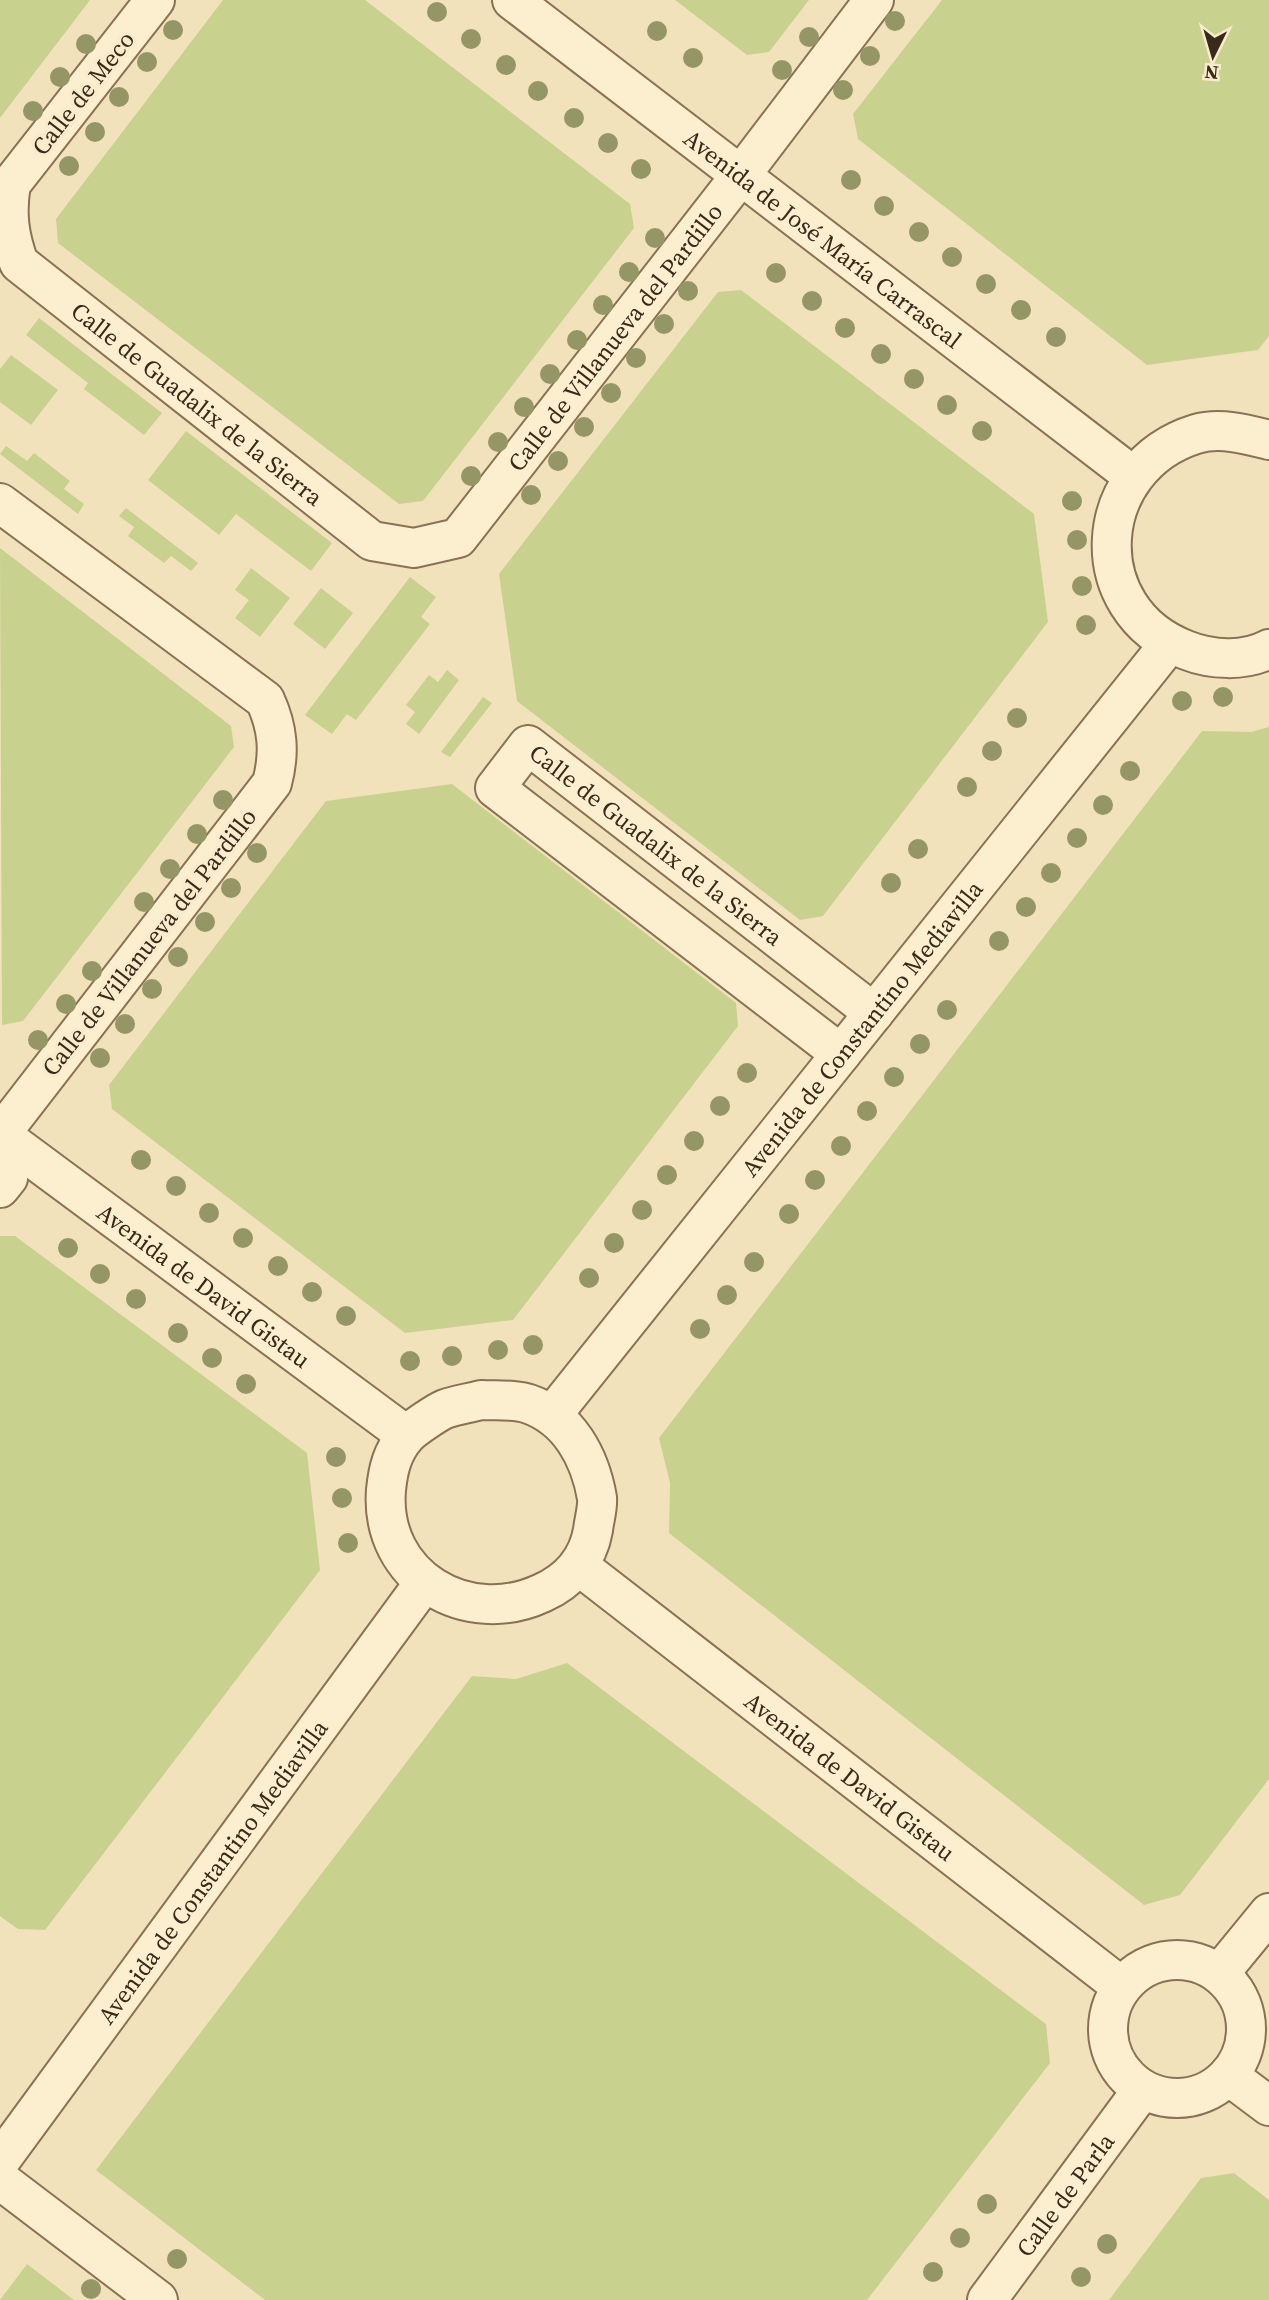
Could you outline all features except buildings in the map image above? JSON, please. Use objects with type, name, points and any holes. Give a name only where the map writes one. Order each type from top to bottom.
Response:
[{"type":"street","name":"Calle de Meco","points":[[8,227],[7,206],[11,184],[155,0]]},
{"type":"street","name":"Avenida de José María Carrascal","points":[[512,0],[1133,476]]},
{"type":"street","name":"Calle de Villanueva del Pardillo","points":[[414,548],[458,538],[874,0]]},
{"type":"street","name":"Calle de Guadalix de la Sierra","points":[[8,227],[19,263],[50,288],[372,541],[414,548]]},
{"type":"street","points":[[1269,440],[1236,431],[1197,434],[1161,450],[1133,476],[1117,505],[1111,536],[1113,568],[1124,598],[1143,624],[1169,644],[1199,656],[1231,658],[1269,649]]},
{"type":"street","name":"Calle de Villanueva del Pardillo","points":[[0,503],[265,700],[274,718],[278,740],[278,762],[272,783],[0,1135]]},
{"type":"street","name":"Avenida de Constantino Mediavilla","points":[[552,1414],[1169,644]]},
{"type":"street","name":"Calle de Guadalix de la Sierra","points":[[841,1054],[495,788],[527,745],[874,1013]]},
{"type":"street","points":[[0,1135],[8,1178],[0,1188]]},
{"type":"street","name":"Avenida de David Gistau","points":[[0,1135],[406,1435]]},
{"type":"street","points":[[481,1400],[526,1402],[552,1414],[568,1429],[586,1460],[597,1501],[592,1538],[579,1566],[554,1588],[530,1599],[489,1606],[450,1598],[424,1583],[407,1565],[395,1542],[385,1506],[388,1464],[406,1435],[444,1409],[481,1400]]},
{"type":"street","name":"Avenida de David Gistau","points":[[579,1566],[1122,1987]]},
{"type":"street","name":"Avenida de Constantino Mediavilla","points":[[0,2161],[424,1583]]},
{"type":"street","points":[[1219,1974],[1269,1913]]},
{"type":"street","points":[[1168,1961],[1195,1963],[1219,1974],[1233,1987],[1242,2004],[1247,2023],[1246,2042],[1240,2060],[1229,2076],[1214,2088],[1197,2096],[1160,2097],[1142,2090],[1124,2074],[1112,2054],[1108,2031],[1111,2008],[1122,1987],[1150,1966],[1168,1961]]},
{"type":"street","points":[[1229,2076],[1269,2106]]},
{"type":"street","name":"Calle de Parla","points":[[987,2300],[1142,2090]]},
{"type":"street","points":[[0,2180],[158,2300]]},
{"type":"green space","points":[[0,0],[90,0],[0,118]]},
{"type":"green space","points":[[223,0],[365,0],[630,204],[634,228],[423,501],[399,504],[58,243],[56,219]]},
{"type":"green space","points":[[675,0],[809,0],[769,52],[747,55]]},
{"type":"green space","points":[[942,0],[1269,0],[1269,336],[1258,350],[1147,365],[858,139],[853,114]]},
{"type":"green space","points":[[741,290],[1034,514],[1048,622],[823,916],[800,920],[517,701],[499,574],[718,292]]},
{"type":"green space","points":[[39,318],[162,413],[144,435],[84,389],[88,383],[26,335]]},
{"type":"green space","points":[[11,355],[58,390],[31,425],[0,402],[0,369]]},
{"type":"green space","points":[[186,431],[332,543],[311,571],[236,514],[219,535],[148,480]]},
{"type":"green space","points":[[6,446],[27,461],[34,453],[70,481],[64,489],[84,504],[78,514],[0,454]]},
{"type":"green space","points":[[126,508],[198,563],[191,571],[171,556],[164,563],[128,536],[134,527],[119,516]]},
{"type":"green space","points":[[0,548],[231,726],[234,747],[23,1021],[2,1025]]},
{"type":"green space","points":[[251,568],[290,598],[260,637],[235,618],[249,600],[235,590]]},
{"type":"green space","points":[[410,577],[436,597],[421,617],[430,624],[356,720],[347,714],[332,734],[305,715]]},
{"type":"green space","points":[[321,588],[353,613],[325,649],[293,624]]},
{"type":"green space","points":[[447,670],[459,680],[419,734],[406,724],[415,712],[406,705],[429,675],[438,682]]},
{"type":"green space","points":[[483,697],[492,703],[450,757],[441,752]]},
{"type":"green space","points":[[1269,727],[1269,1779],[1180,1895],[1144,1905],[669,1533],[670,1483],[659,1438],[1202,731],[1251,732]]},
{"type":"green space","points":[[452,784],[736,1003],[738,1026],[513,1320],[405,1333],[112,1109],[109,1085],[326,801]]},
{"type":"green space","points":[[0,1236],[15,1236],[307,1453],[320,1570],[45,1930],[18,1929],[0,1916]]},
{"type":"green space","points":[[567,1663],[1046,2024],[1050,2063],[867,2300],[265,2300],[96,2170],[472,1676],[516,1679]]},
{"type":"green space","points":[[1234,2173],[1269,2200],[1269,2300],[1109,2300],[1201,2178]]},
{"type":"green space","points":[[27,2264],[74,2300],[0,2300]]}]
